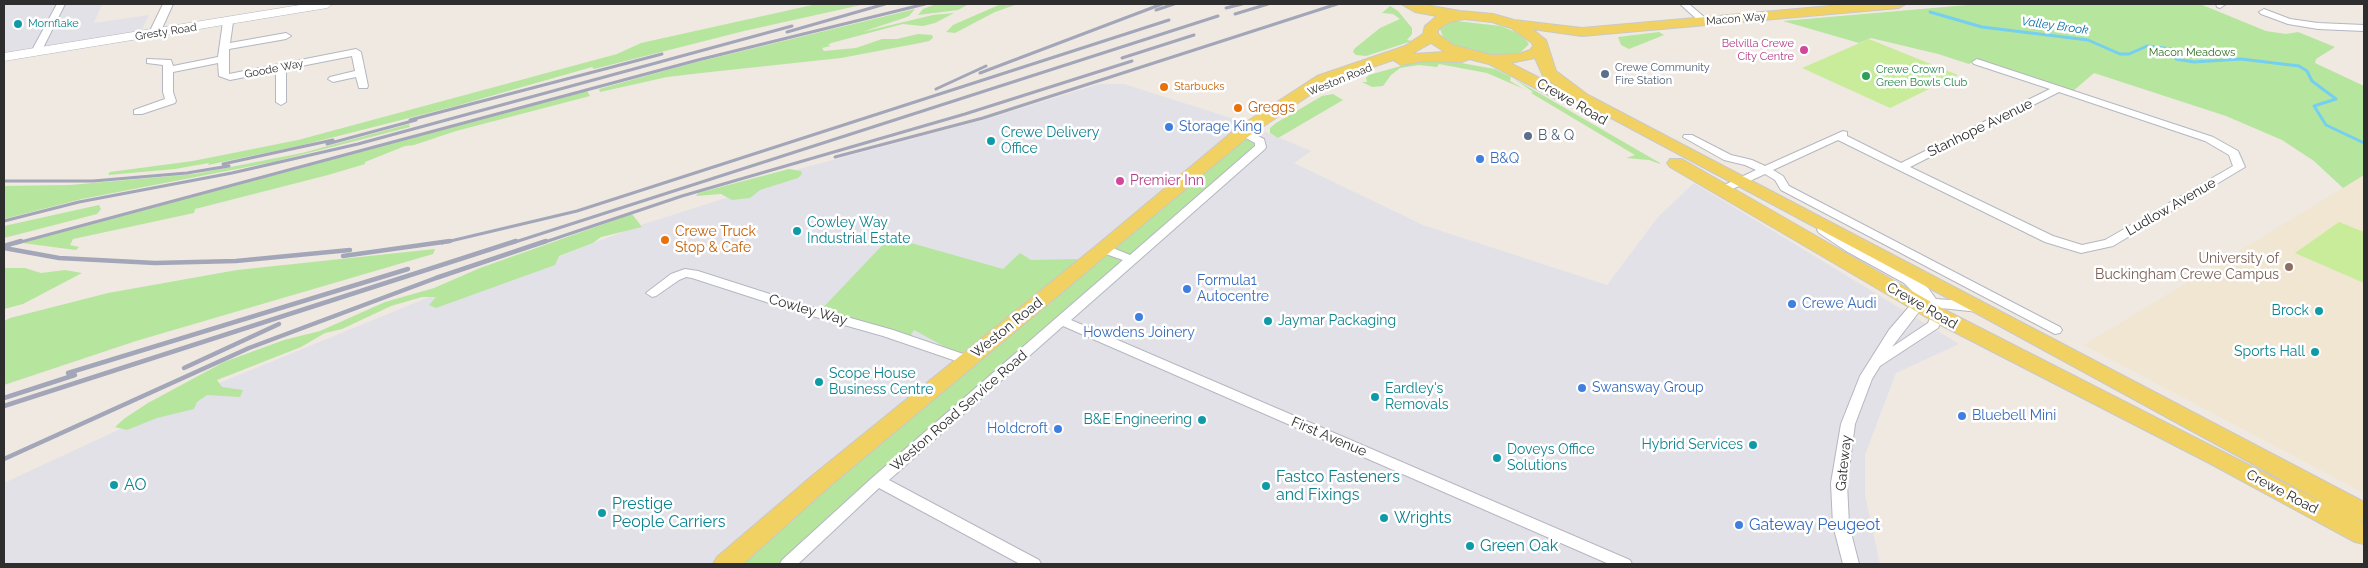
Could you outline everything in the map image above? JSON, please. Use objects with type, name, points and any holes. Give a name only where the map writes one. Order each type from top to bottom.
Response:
[{"type":"main road","name":"Gresty Road","points":[[4,57],[228,22],[282,8],[327,4]]},
{"type":"main road","name":"Crewe Road","points":[[1403,4],[1431,35],[1448,48],[1511,68],[1730,185],[1798,212],[2364,513]]},
{"type":"main road","name":"Macon Way","points":[[1408,4],[1436,12],[1574,32],[1899,4]]},
{"type":"main road","name":"Weston Road","points":[[726,564],[820,481],[1104,249],[1243,132],[1323,79],[1349,68],[1410,49],[1431,35],[1432,25],[1442,19],[1464,16]]},
{"type":"main road","points":[[1505,21],[1527,32],[1540,46]]},
{"type":"main road","name":"Macon Way","points":[[1540,46],[1574,32]]},
{"type":"main road","name":"Crewe Road","points":[[1540,46],[1549,73],[1582,98],[1730,185],[1929,307],[2364,535]]},
{"type":"main road","name":"Weston Road","points":[[1293,99],[1357,72],[1394,61],[1424,56],[1521,58],[1534,53],[1540,46]]},
{"type":"street","points":[[36,52],[61,4]]},
{"type":"street","points":[[155,34],[168,4]]},
{"type":"street","points":[[1684,4],[1705,22]]},
{"type":"street","points":[[2264,12],[2288,21],[2318,26],[2364,28]]},
{"type":"street","points":[[168,70],[223,58],[228,22]]},
{"type":"street","points":[[226,47],[286,37]]},
{"type":"street","name":"Goode Way","points":[[223,58],[224,76],[230,77],[356,52],[363,86]]},
{"type":"street","points":[[138,112],[171,101],[168,92],[168,62],[150,61]]},
{"type":"street","name":"Ludlow Avenue","points":[[1730,185],[1841,135],[2049,239],[2081,248],[2109,243],[2239,167],[2234,153],[2209,139],[2056,90],[1977,62]]},
{"type":"street","points":[[281,68],[281,102]]},
{"type":"street","points":[[332,79],[361,73]]},
{"type":"street","name":"Stanhope Avenue","points":[[1903,166],[2056,90]]},
{"type":"street","name":"Weston Road Service Road","points":[[788,564],[878,482],[1261,147],[1260,141],[1243,132]]},
{"type":"street","points":[[1688,137],[1728,158],[1748,162],[1763,169],[1779,178],[1785,188],[2055,330]]},
{"type":"street","points":[[1798,212],[1851,248],[1909,280],[1923,291],[1929,307],[1950,302],[1981,308]]},
{"type":"street","points":[[1104,249],[1131,259]]},
{"type":"street","name":"Cowley Way","points":[[652,293],[675,277],[694,274],[796,307],[888,332],[968,360]]},
{"type":"street","name":"Gateway","points":[[1851,564],[1841,525],[1839,483],[1848,424],[1858,392],[1873,366],[1894,333],[1929,307],[1933,325],[1873,366]]},
{"type":"street","name":"First Avenue","points":[[1062,321],[1624,564]]},
{"type":"street","points":[[878,482],[1033,564]]},
{"type":"shaded area","points":[[4,4],[102,4],[94,23],[149,15],[141,32],[4,54]]},
{"type":"shaded area","points":[[1099,84],[1124,84],[1234,119],[1311,151],[1294,163],[1423,225],[1607,285],[1658,217],[1694,183],[1959,344],[1896,373],[1865,455],[1865,495],[1880,564],[4,564],[4,483],[217,384],[456,286],[463,293],[641,225],[798,175],[795,170],[983,120]]},
{"type":"shaded area","name":"University of Buckingham Crewe Campus","points":[[2364,175],[2364,493],[2084,345],[2343,188]]},
{"type":"green space","points":[[817,4],[861,5],[744,31],[594,69],[592,67],[456,106],[299,146],[208,165],[209,163],[175,169],[108,175],[110,172],[193,161],[298,140],[617,54],[641,43]]},
{"type":"green space","points":[[936,4],[969,4],[958,10],[918,15],[923,9]]},
{"type":"green space","points":[[1001,4],[1018,4],[995,12],[955,33],[946,32],[953,25]]},
{"type":"green space","name":"Macon Meadows","points":[[1979,4],[2200,4],[2266,31],[2286,34],[2298,32],[2335,47],[2316,59],[2315,63],[2364,86],[2364,175],[2343,188],[2314,161],[2282,140],[2226,116],[2094,73],[2073,91],[1976,60],[1969,64],[1938,54],[1871,38],[1859,43],[1783,21]]},
{"type":"green space","points":[[1390,6],[1398,11],[1412,28],[1412,34],[1407,40],[1412,41],[1366,56],[1356,55],[1353,52],[1354,49],[1380,28],[1400,19],[1393,14],[1382,13]]},
{"type":"green space","points":[[915,9],[909,16],[862,32],[933,15],[954,13],[935,23],[923,26],[903,24],[831,43],[828,45],[831,46],[822,48],[824,51],[856,48],[882,39],[897,39],[918,34],[932,35],[933,38],[929,41],[920,43],[841,58],[667,77],[600,92],[599,89],[689,64]]},
{"type":"green space","points":[[1456,21],[1501,26],[1522,35],[1529,44],[1520,53],[1514,55],[1493,56],[1457,46],[1444,39],[1440,29],[1446,25],[1445,23]]},
{"type":"green space","points":[[1659,32],[1664,35],[1629,49],[1621,45],[1618,37]]},
{"type":"green space","points":[[1869,39],[1958,75],[1890,108],[1802,68]]},
{"type":"green space","points":[[1422,60],[1444,60],[1495,69],[1511,77],[1510,81],[1524,89],[1487,73],[1439,64],[1437,67],[1419,65],[1400,68],[1391,75],[1383,86],[1372,87],[1362,82],[1367,82],[1366,78],[1369,75]]},
{"type":"green space","points":[[1513,78],[1660,164],[1649,160],[1626,158],[1635,155],[1531,93],[1533,92]]},
{"type":"green space","points":[[587,91],[590,96],[405,146],[365,162],[365,164],[328,175],[195,209],[194,213],[73,239],[70,245],[79,247],[76,250],[22,243]]},
{"type":"green space","points":[[1333,94],[1343,100],[1278,138],[1270,133],[1270,128],[1276,123],[1322,96]]},
{"type":"green space","points":[[409,124],[410,127],[273,162],[82,199],[4,219],[4,186],[70,185],[195,174],[302,153]]},
{"type":"green space","points":[[1243,132],[1261,147],[878,481],[788,564],[726,564],[821,481],[967,359],[914,330],[908,340],[818,313],[890,237],[1003,269],[1020,253],[1031,260],[1076,259],[1084,265]]},
{"type":"green space","points":[[789,169],[801,171],[802,174],[798,178],[760,190],[750,198],[732,200],[721,194],[696,196],[698,193]]},
{"type":"green space","points":[[99,205],[101,209],[97,214],[4,238],[4,226]]},
{"type":"green space","points":[[632,214],[642,227],[601,237],[593,243],[559,256],[555,265],[436,308],[429,305],[436,297],[422,297],[391,306],[342,329],[325,333],[301,347],[217,380],[222,387],[243,390],[240,397],[207,395],[197,402],[194,409],[157,418],[127,430],[115,427],[148,403],[224,362],[284,340],[320,331],[385,302],[434,288],[480,268]]},
{"type":"green space","points":[[2339,222],[2364,232],[2364,283],[2295,253]]},
{"type":"green space","points":[[435,249],[433,254],[136,341],[4,385],[4,321],[10,318],[108,293],[237,270]]},
{"type":"green space","points":[[4,268],[25,268],[41,273],[65,270],[82,273],[23,304],[4,309]]},
{"type":"waterway","name":"Valley Brook","points":[[1930,12],[1982,27],[2088,40],[2120,54],[2129,54],[2147,46],[2172,49],[2176,54],[2176,59],[2194,62],[2241,59],[2299,66],[2307,71],[2312,81],[2336,99],[2314,106],[2326,125],[2364,143]]},
{"type":"railway","points":[[787,32],[885,4]]},
{"type":"railway","points":[[17,243],[698,60],[925,4]]},
{"type":"railway","points":[[980,73],[1162,4]]},
{"type":"railway","points":[[1156,10],[1174,4]]},
{"type":"railway","points":[[1226,8],[1242,4]]},
{"type":"railway","points":[[1235,14],[1268,4]]},
{"type":"railway","points":[[835,157],[983,118],[1337,4]]},
{"type":"railway","points":[[512,243],[1218,16]]},
{"type":"railway","points":[[442,243],[577,211],[1169,20]]},
{"type":"railway","points":[[4,221],[79,202],[232,173],[358,144],[792,26]]},
{"type":"railway","points":[[1122,58],[1194,35]]},
{"type":"railway","points":[[410,120],[662,54]]},
{"type":"railway","points":[[542,243],[682,196],[965,114],[1132,61]]},
{"type":"railway","points":[[936,89],[986,66]]},
{"type":"railway","points":[[327,144],[416,120]]},
{"type":"railway","points":[[223,164],[333,140]]},
{"type":"railway","points":[[4,181],[93,181],[187,173],[229,166]]},
{"type":"railway","points":[[4,246],[21,241]]},
{"type":"railway","points":[[343,256],[450,241]]},
{"type":"railway","points":[[4,406],[516,241]]},
{"type":"railway","points":[[4,459],[249,348],[436,278],[546,241]]},
{"type":"railway","points":[[4,248],[59,258],[155,263],[236,261],[350,250]]},
{"type":"railway","points":[[68,373],[408,269]]},
{"type":"railway","points":[[184,368],[279,324]]},
{"type":"railway","points":[[4,398],[75,375]]},
{"type":"place","name":"Mornflake","points":[[18,24]]},
{"type":"place","name":"Belvilla Crewe City Centre","points":[[1804,50]]},
{"type":"place","name":"Crewe Community Fire Station","points":[[1605,74]]},
{"type":"place","name":"Crewe Crown Green Bowls Club","points":[[1866,76]]},
{"type":"place","name":"Starbucks","points":[[1164,87]]},
{"type":"place","name":"Greggs","points":[[1238,108]]},
{"type":"place","name":"Storage King","points":[[1169,127]]},
{"type":"place","name":"B & Q","points":[[1528,136]]},
{"type":"place","name":"Crewe Delivery Office","points":[[991,141]]},
{"type":"place","name":"B&Q","points":[[1480,159]]},
{"type":"place","name":"Premier Inn","points":[[1120,181]]},
{"type":"place","name":"Cowley Way Industrial Estate","points":[[797,231]]},
{"type":"place","name":"Crewe Truck Stop & Cafe","points":[[665,240]]},
{"type":"place","name":"University of Buckingham Crewe Campus","points":[[2289,267]]},
{"type":"place","name":"Formula1 Autocentre","points":[[1187,289]]},
{"type":"place","name":"Crewe Audi","points":[[1792,304]]},
{"type":"place","name":"Brock","points":[[2319,311]]},
{"type":"place","name":"Howdens Joinery","points":[[1139,317]]},
{"type":"place","name":"Jaymar Packaging","points":[[1268,321]]},
{"type":"place","name":"Sports Hall","points":[[2315,352]]},
{"type":"place","name":"Scope House Business Centre","points":[[819,382]]},
{"type":"place","name":"Swansway Group","points":[[1582,388]]},
{"type":"place","name":"Eardley's Removals","points":[[1375,397]]},
{"type":"place","name":"Bluebell Mini","points":[[1962,416]]},
{"type":"place","name":"B&E Engineering","points":[[1202,420]]},
{"type":"place","name":"Holdcroft","points":[[1058,429]]},
{"type":"place","name":"Hybrid Services","points":[[1753,445]]},
{"type":"place","name":"Doveys Office Solutions","points":[[1497,458]]},
{"type":"place","name":"AO","points":[[114,485]]},
{"type":"place","name":"Fastco Fasteners and Fixings","points":[[1266,486]]},
{"type":"place","name":"Prestige People Carriers","points":[[602,513]]},
{"type":"place","name":"Wrights","points":[[1384,518]]},
{"type":"place","name":"Gateway Peugeot","points":[[1739,525]]},
{"type":"place","name":"Green Oak","points":[[1470,546]]}]
